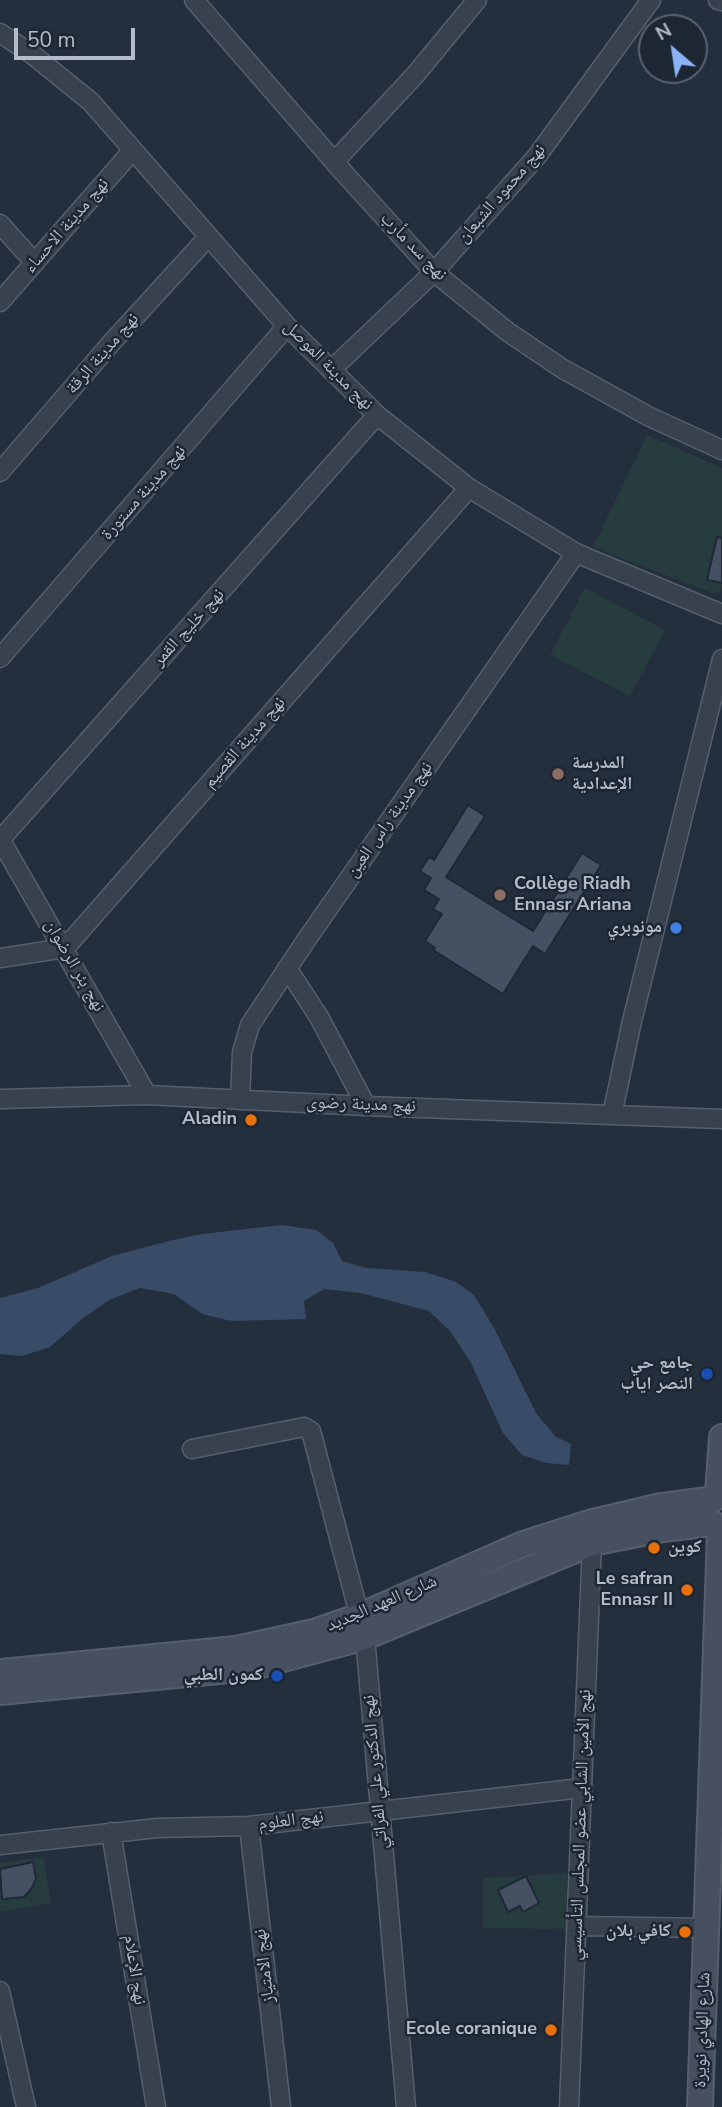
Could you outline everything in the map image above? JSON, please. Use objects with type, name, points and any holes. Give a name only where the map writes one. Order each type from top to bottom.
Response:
[{"type":"main road","name":"شارع الهادي نويرة","points":[[700,2107],[722,1437]]},
{"type":"main road","name":"شارع العهد الجديد","points":[[0,1672],[236,1649],[314,1632],[363,1627],[523,1544],[589,1523],[660,1506],[718,1512]]},
{"type":"main road","name":"شارع العهد الجديد","points":[[0,1692],[250,1668],[592,1543],[663,1529],[718,1512]]},
{"type":"street","name":"نهج سد مأرب","points":[[194,0],[434,272],[508,332],[563,369],[648,416],[722,450]]},
{"type":"street","points":[[335,162],[415,75],[477,0]]},
{"type":"street","name":"نهج محمود الشبعان","points":[[331,370],[434,272],[537,156],[651,0]]},
{"type":"street","name":"نهج مدينة الموصل","points":[[0,33],[33,55],[91,102],[287,326],[377,415],[469,488],[576,553],[722,614]]},
{"type":"street","name":"نهج مدينة الاحساء","points":[[0,302],[133,150]]},
{"type":"street","points":[[0,224],[35,262]]},
{"type":"street","name":"نهج مدينة الرقة","points":[[0,472],[113,341],[208,237]]},
{"type":"street","name":"نهج مدينة مستورة","points":[[0,658],[287,326]]},
{"type":"street","name":"نهج خليج القمر","points":[[0,840],[377,415]]},
{"type":"street","name":"نهج مدينة القصيم","points":[[65,948],[469,488]]},
{"type":"street","name":"نهج مدينة راس العين","points":[[240,1100],[242,1052],[250,1025],[576,553]]},
{"type":"street","points":[[612,1115],[632,1021],[722,659]]},
{"type":"street","name":"نهج بئر الرضوان","points":[[0,840],[65,948],[147,1095]]},
{"type":"street","points":[[0,958],[65,948]]},
{"type":"street","points":[[287,968],[319,1017],[366,1106]]},
{"type":"street","name":"نهج مدينة رضوى","points":[[0,1099],[147,1095],[722,1119]]},
{"type":"street","name":"نهج الدكتور علي الفراتي","points":[[192,1449],[304,1427],[311,1431],[363,1627],[406,2107]]},
{"type":"street","name":"نهج الأمين الشابي عضو المجلس التأسيسي","points":[[569,2107],[592,1543]]},
{"type":"street","name":"نهج العلوم","points":[[0,1845],[157,1828],[249,1826],[582,1788]]},
{"type":"street","name":"نهج الامتياز","points":[[249,1826],[281,2107]]},
{"type":"street","name":"نهج الإعلام","points":[[111,1832],[156,2107]]},
{"type":"street","points":[[577,1926],[707,1928]]},
{"type":"street","points":[[0,1991],[26,2107]]},
{"type":"green space","points":[[647,435],[722,468],[722,552],[714,550],[707,580],[722,583],[721,592],[712,593],[593,547]]},
{"type":"green space","points":[[585,588],[665,630],[630,696],[550,655]]},
{"type":"green space","points":[[43,1857],[51,1903],[0,1912],[0,1863]]},
{"type":"green space","points":[[567,1873],[566,1929],[483,1928],[483,1878]]},
{"type":"water","points":[[282,1225],[316,1230],[333,1243],[342,1261],[366,1268],[425,1272],[456,1282],[474,1295],[494,1328],[536,1413],[556,1437],[571,1444],[569,1465],[546,1463],[522,1455],[503,1433],[471,1363],[450,1331],[429,1311],[361,1293],[324,1289],[304,1301],[306,1319],[231,1321],[202,1314],[174,1294],[140,1288],[109,1300],[50,1347],[22,1356],[0,1354],[0,1298],[38,1288],[112,1256],[173,1240]]},
{"type":"building","points":[[717,537],[722,538],[722,583],[707,580]]},
{"type":"building","points":[[468,805],[485,816],[446,877],[533,931],[582,853],[601,865],[545,954],[533,946],[503,994],[433,950],[435,948],[425,941],[442,914],[433,909],[439,899],[424,890],[431,878],[420,871],[429,857],[434,860]]},
{"type":"building","points":[[33,1862],[36,1878],[32,1888],[24,1897],[2,1899],[0,1869]]},
{"type":"building","points":[[526,1876],[539,1903],[523,1912],[520,1906],[508,1912],[498,1890]]},
{"type":"place","name":"المدرسة الإعدادية","points":[[558,774]]},
{"type":"place","name":"Collège Riadh Ennasr Ariana","points":[[500,895]]},
{"type":"place","name":"مونوبري","points":[[676,928]]},
{"type":"place","name":"Aladin","points":[[251,1120]]},
{"type":"place","name":"جامع حي النصر اياب","points":[[707,1374]]},
{"type":"place","name":"كوين","points":[[654,1548]]},
{"type":"place","name":"Le safran Ennasr II","points":[[687,1590]]},
{"type":"place","name":"كمون الطبي","points":[[277,1676]]},
{"type":"place","name":"كافي بلان","points":[[685,1932]]},
{"type":"place","name":"Ecole coranique","points":[[551,2030]]}]
